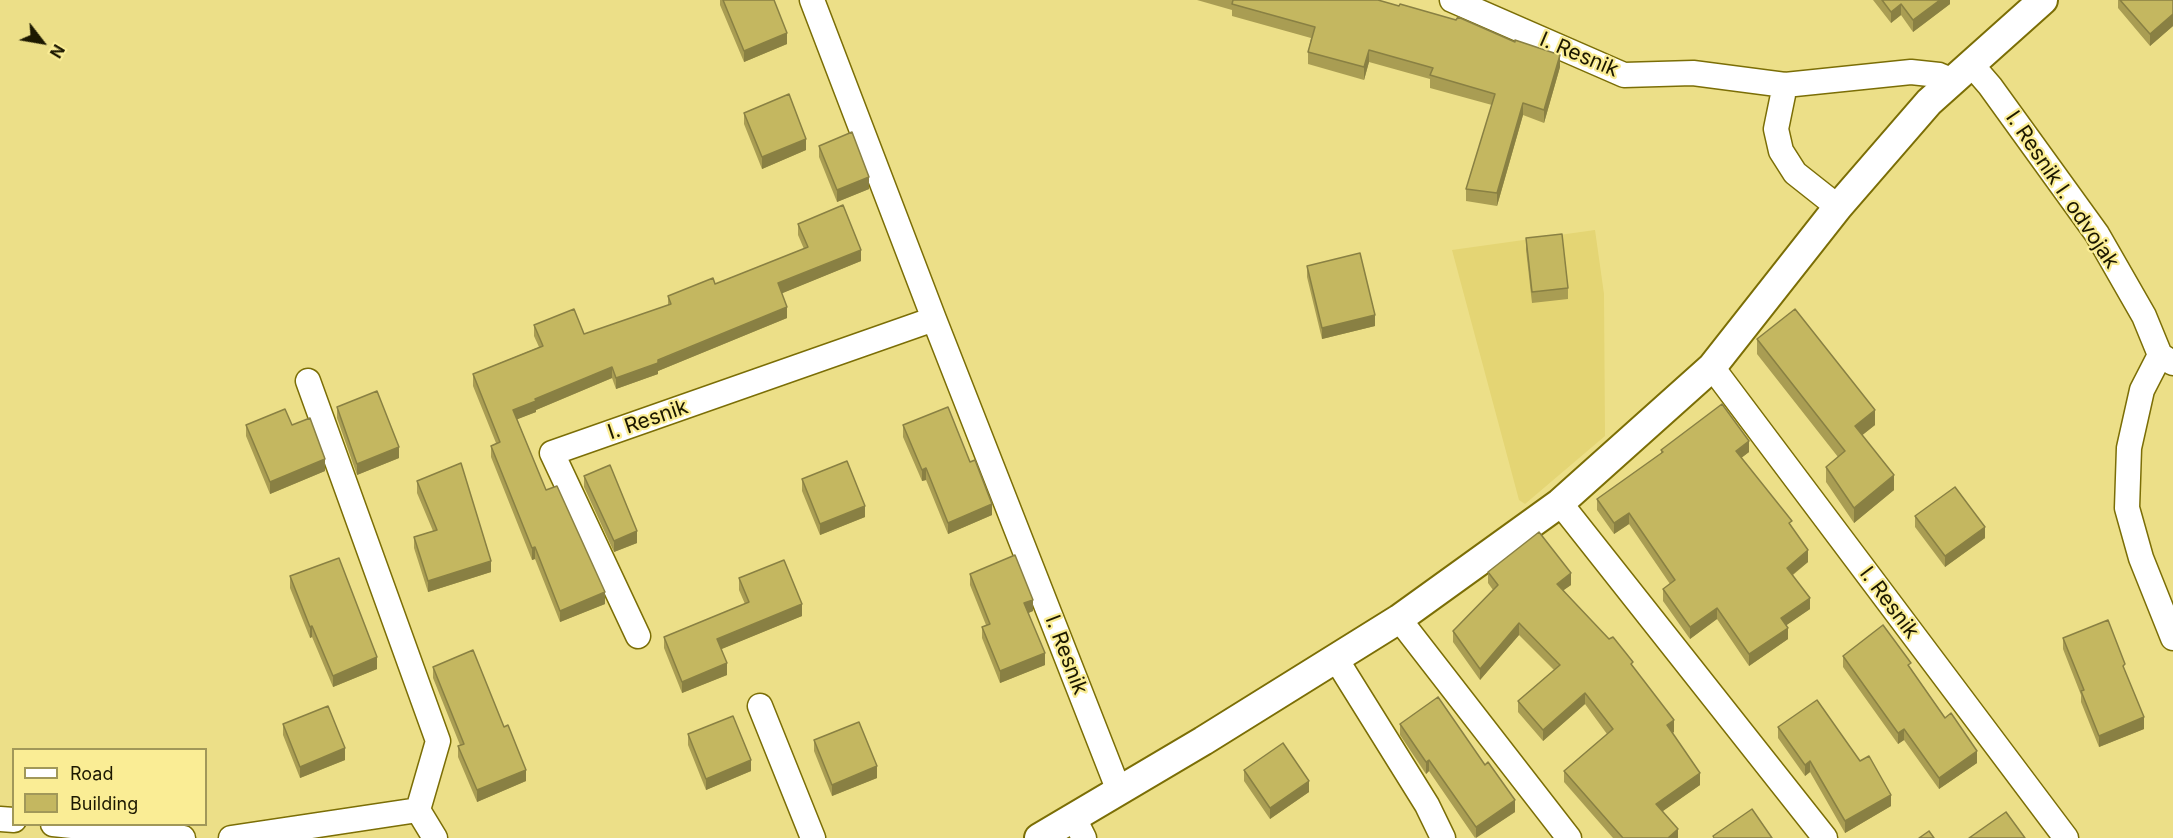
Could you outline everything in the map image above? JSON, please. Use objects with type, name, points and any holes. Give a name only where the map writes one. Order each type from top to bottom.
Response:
[{"type":"street","name":"I. Resnik","points":[[812,0],[1119,791]]},
{"type":"street","name":"I. Resnik","points":[[1452,0],[1624,75],[1693,73],[1785,86],[1896,72],[1924,72],[1939,75],[1961,72]]},
{"type":"street","points":[[1039,838],[1079,828],[1119,791],[1399,619],[1560,503],[1712,367],[1838,207],[1929,102],[2043,0]]},
{"type":"street","name":"I. Resnik I. odvojak","points":[[1961,72],[1990,86],[2097,234],[2167,359],[2142,390],[2129,448],[2127,508],[2141,558],[2173,638]]},
{"type":"street","points":[[1785,86],[1776,129],[1781,151],[1795,173],[1838,207]]},
{"type":"street","name":"I. Resnik","points":[[638,636],[552,453],[934,319]]},
{"type":"street","name":"I. Resnik","points":[[1712,367],[2066,838]]},
{"type":"street","points":[[308,381],[438,741],[418,810],[435,838]]},
{"type":"street","points":[[1560,503],[1825,838]]},
{"type":"street","points":[[1399,619],[1569,838]]},
{"type":"street","points":[[1336,659],[1427,805],[1443,838]]},
{"type":"street","points":[[760,706],[813,838]]},
{"type":"street","points":[[231,838],[418,810]]},
{"type":"street","points":[[63,826],[183,838]]},
{"type":"shaded area","points":[[1595,230],[1604,294],[1605,436],[1525,504],[1519,500],[1452,250]]},
{"type":"building","points":[[723,0],[774,0],[787,33],[744,51]]},
{"type":"building","points":[[1233,0],[1378,0],[1456,20],[1458,17],[1515,42],[1515,40],[1560,55],[1544,110],[1523,103],[1497,193],[1466,189],[1495,94],[1430,75],[1433,68],[1369,50],[1364,67],[1308,52],[1315,27],[1232,4]]},
{"type":"building","points":[[1882,0],[1940,0],[1913,20],[1901,4],[1891,12]]},
{"type":"building","points":[[2120,0],[2173,0],[2173,14],[2150,34]]},
{"type":"building","points":[[789,94],[806,139],[762,157],[744,113]]},
{"type":"building","points":[[852,132],[869,177],[837,190],[819,146]]},
{"type":"building","points":[[843,205],[861,250],[778,283],[787,307],[658,360],[658,363],[616,378],[612,367],[513,410],[546,490],[557,486],[605,592],[560,611],[491,446],[500,442],[473,374],[543,346],[534,325],[574,309],[584,334],[671,304],[668,296],[713,278],[715,284],[808,247],[798,224]]},
{"type":"building","points":[[1562,234],[1568,288],[1532,292],[1526,238]]},
{"type":"building","points":[[1360,253],[1375,315],[1322,328],[1307,266]]},
{"type":"building","points":[[1795,309],[1875,410],[1855,426],[1894,475],[1854,508],[1826,467],[1845,451],[1757,339]]},
{"type":"building","points":[[377,391],[399,447],[357,464],[337,407]]},
{"type":"building","points":[[1722,404],[1749,441],[1736,451],[1792,521],[1789,523],[1808,550],[1787,568],[1810,598],[1781,618],[1788,628],[1749,654],[1717,608],[1690,627],[1663,589],[1675,580],[1629,513],[1614,523],[1597,499],[1663,452],[1661,450]]},
{"type":"building","points":[[948,407],[970,462],[975,460],[992,504],[948,523],[926,468],[922,470],[903,425]]},
{"type":"building","points":[[285,409],[292,425],[310,418],[325,459],[270,482],[246,425]]},
{"type":"building","points":[[847,461],[865,506],[820,524],[802,479]]},
{"type":"building","points":[[461,463],[491,561],[428,581],[414,537],[437,530],[417,481]]},
{"type":"building","points":[[610,465],[637,531],[614,541],[584,476]]},
{"type":"building","points":[[1955,487],[1985,527],[1945,556],[1915,516]]},
{"type":"building","points":[[1539,532],[1571,573],[1557,584],[1609,639],[1613,637],[1633,662],[1631,664],[1674,720],[1667,725],[1700,773],[1656,804],[1678,829],[1668,838],[1623,838],[1564,771],[1613,729],[1585,693],[1543,730],[1518,701],[1560,665],[1519,623],[1480,669],[1453,631],[1498,585],[1488,572]]},
{"type":"building","points":[[1015,555],[1033,600],[1024,603],[1045,653],[1000,671],[982,627],[990,624],[970,574]]},
{"type":"building","points":[[339,558],[377,657],[333,676],[290,576]]},
{"type":"building","points":[[784,560],[802,604],[717,639],[727,663],[682,682],[664,637],[749,602],[739,578]]},
{"type":"building","points":[[2108,620],[2125,664],[2123,666],[2144,717],[2099,736],[2063,638]]},
{"type":"building","points":[[1883,625],[1911,663],[1908,665],[1945,718],[1951,713],[1977,751],[1939,778],[1904,729],[1898,733],[1843,656]]},
{"type":"building","points":[[473,650],[504,727],[508,725],[526,770],[477,790],[458,746],[464,744],[433,667]]},
{"type":"building","points":[[1438,697],[1485,765],[1488,762],[1515,800],[1476,827],[1429,760],[1426,762],[1400,724]]},
{"type":"building","points":[[1817,700],[1860,761],[1869,756],[1891,795],[1845,821],[1810,761],[1805,765],[1778,727]]},
{"type":"building","points":[[328,706],[345,748],[300,767],[283,724]]},
{"type":"building","points":[[733,716],[751,760],[706,779],[688,734]]},
{"type":"building","points":[[859,722],[877,766],[832,785],[814,740]]},
{"type":"building","points":[[1283,743],[1309,781],[1270,808],[1244,770]]},
{"type":"building","points":[[1752,809],[1772,838],[1714,838],[1713,836]]},
{"type":"building","points":[[2006,812],[2025,838],[1969,838]]},
{"type":"building","points":[[1929,831],[1934,838],[1919,838]]}]
